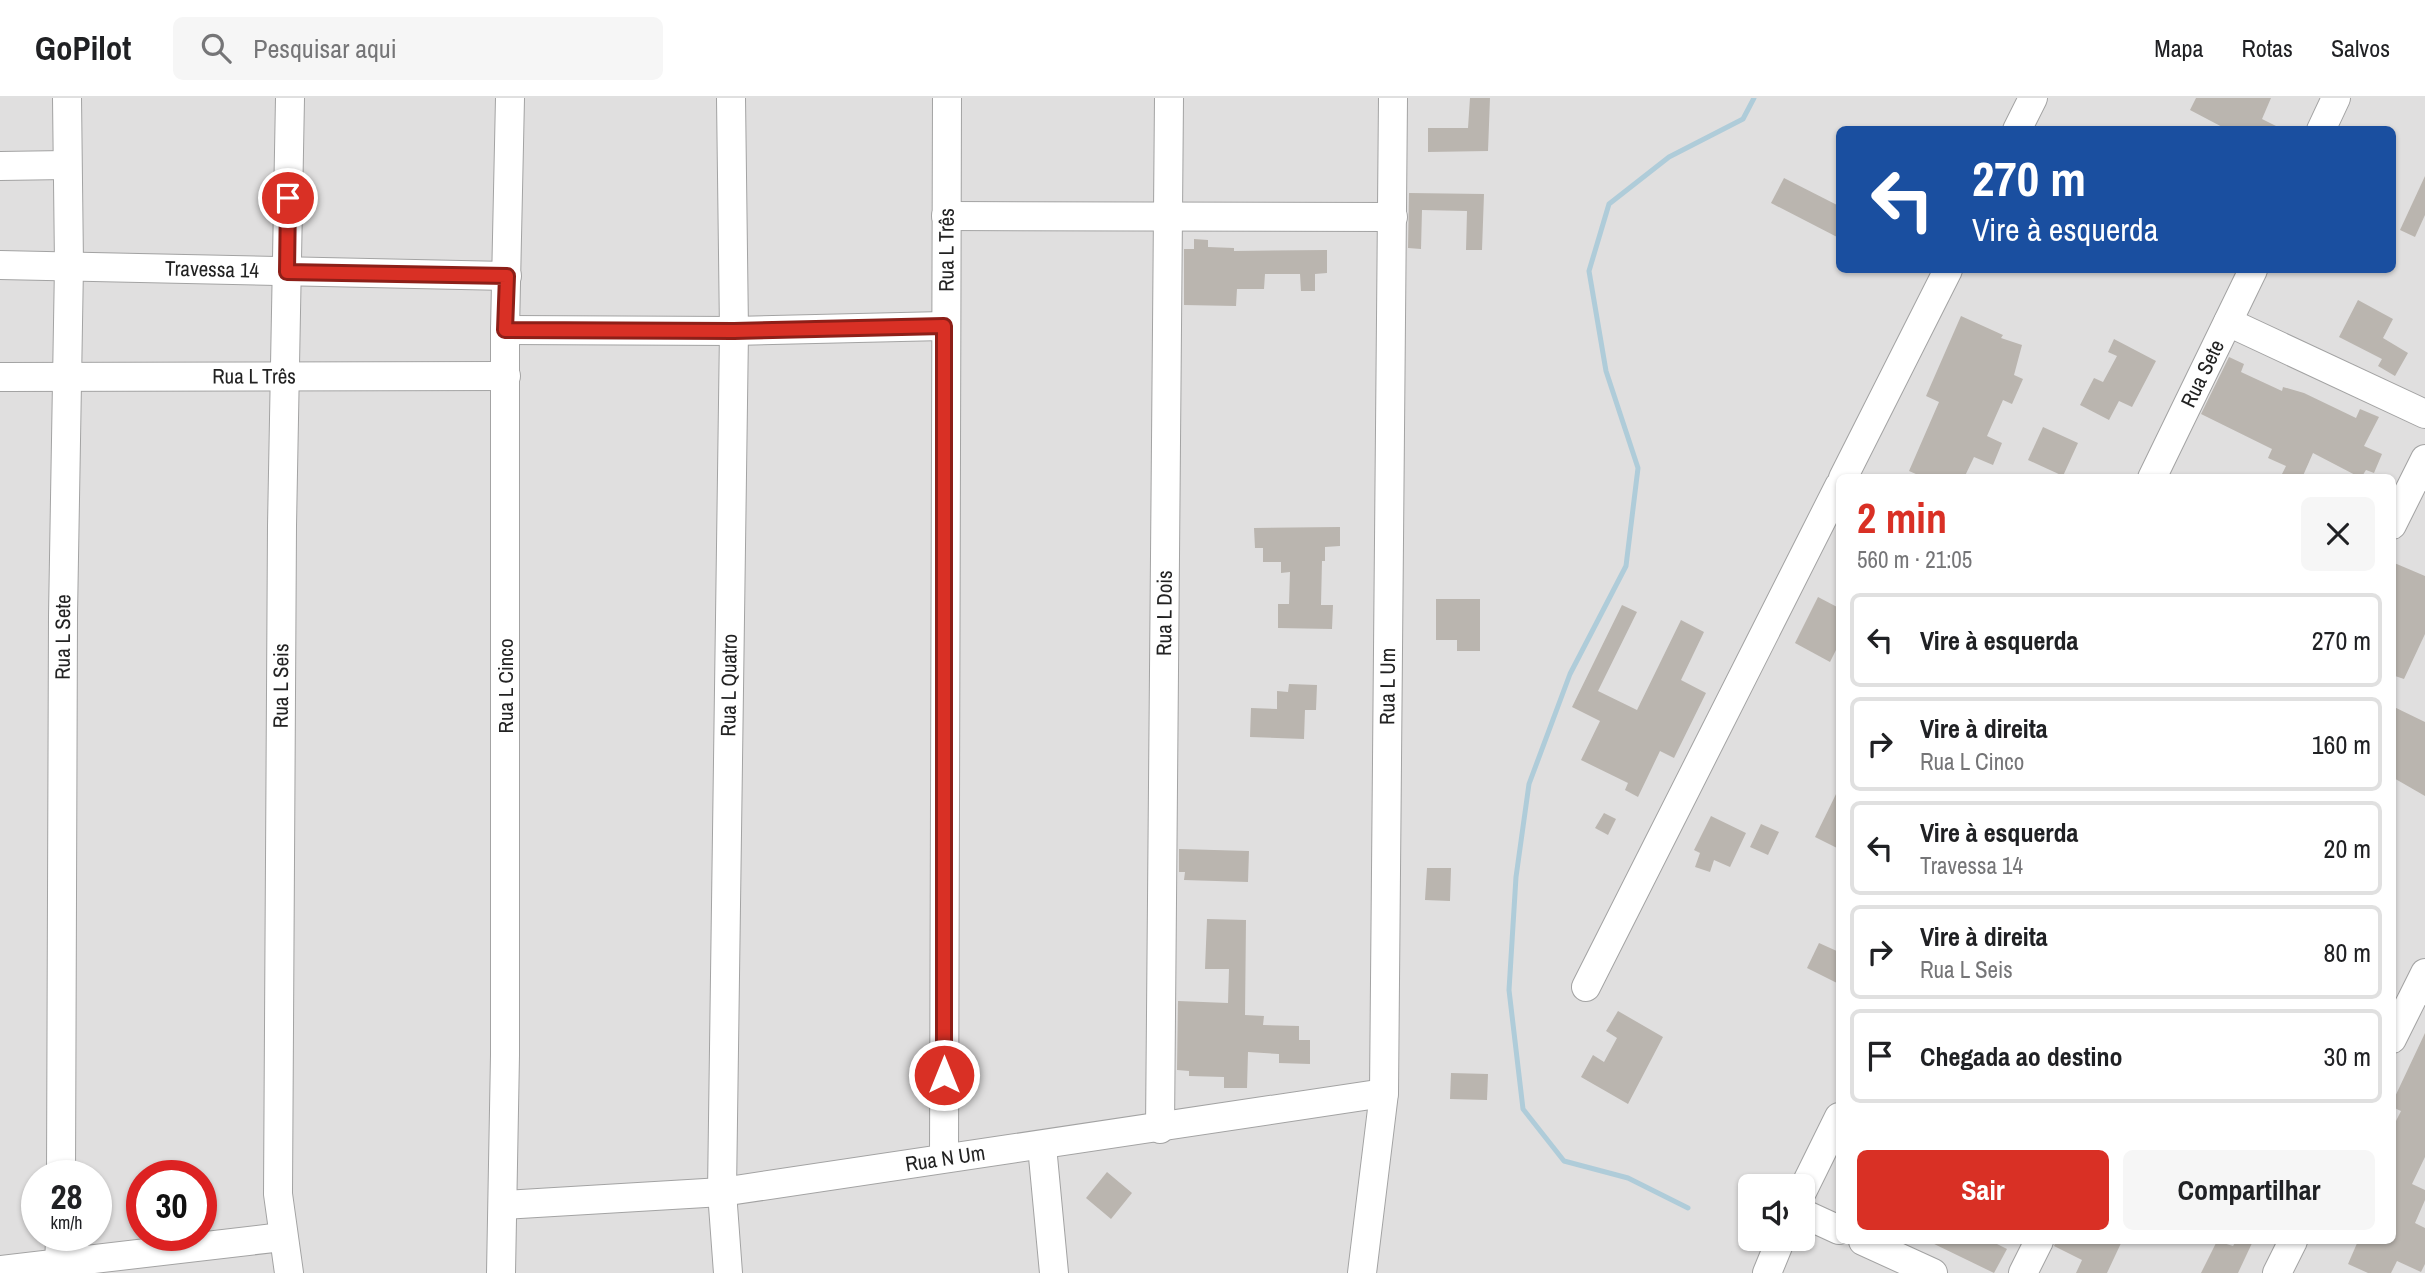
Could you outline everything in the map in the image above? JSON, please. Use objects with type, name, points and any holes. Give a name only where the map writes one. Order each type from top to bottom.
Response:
[{"type":"street","name":"Rua L Sete","points":[[61,1160],[67,98]]},
{"type":"street","name":"Rua L Seis","points":[[289,1273],[282,1237],[278,1170],[290,98]]},
{"type":"street","name":"Rua L Cinco","points":[[495,1266],[504,1205],[505,330],[510,98]]},
{"type":"street","name":"Rua L Quatro","points":[[728,1273],[722,1192],[734,331],[731,98]]},
{"type":"street","name":"Rua L Três","points":[[944,1158],[944,326],[947,98]]},
{"type":"street","name":"Rua L Dois","points":[[1160,1129],[1169,98]]},
{"type":"street","name":"Rua L Um","points":[[1362,1273],[1384,1093],[1394,98]]},
{"type":"street","points":[[2019,126],[2033,98]]},
{"type":"street","points":[[2323,126],[2336,98]]},
{"type":"street","points":[[0,166],[66,165]]},
{"type":"street","points":[[946,216],[1167,214],[1393,218]]},
{"type":"street","name":"Travessa 14","points":[[0,265],[507,276]]},
{"type":"street","points":[[1845,474],[1946,273]]},
{"type":"street","name":"Rua Sete","points":[[2154,474],[2252,273]]},
{"type":"street","points":[[2228,321],[2425,414]]},
{"type":"street","points":[[505,330],[734,331],[944,326]]},
{"type":"street","name":"Rua L Três","points":[[0,377],[66,379],[285,374],[506,376]]},
{"type":"street","points":[[2396,517],[2425,459]]},
{"type":"street","points":[[1586,988],[1836,492]]},
{"type":"street","points":[[2396,1031],[2425,973]]},
{"type":"street","name":"Rua N Um","points":[[504,1205],[722,1192],[1160,1129],[1384,1093]]},
{"type":"street","points":[[1811,1174],[1836,1123]]},
{"type":"street","points":[[1042,1146],[1054,1273]]},
{"type":"street","points":[[1815,1219],[1836,1229]]},
{"type":"street","points":[[0,1270],[60,1269],[282,1237]]},
{"type":"street","points":[[1870,1244],[1933,1273]]},
{"type":"street","points":[[2023,1273],[2038,1244]]},
{"type":"street","points":[[2277,1273],[2292,1244]]},
{"type":"street","points":[[60,1251],[60,1269]]},
{"type":"street","points":[[1767,1273],[1777,1251]]},
{"type":"shaded area","points":[[0,98],[2425,98],[2425,1273],[0,1273]]},
{"type":"building","points":[[1470,98],[1490,98],[1488,151],[1428,152],[1428,128],[1468,128]]},
{"type":"building","points":[[2196,98],[2271,98],[2262,119],[2276,126],[2220,126],[2190,110]]},
{"type":"building","points":[[2425,176],[2425,215],[2415,237],[2400,230]]},
{"type":"building","points":[[1784,178],[1836,204],[1836,236],[1771,203]]},
{"type":"building","points":[[1409,193],[1484,194],[1482,250],[1466,250],[1467,211],[1422,210],[1421,249],[1408,248]]},
{"type":"building","points":[[1194,239],[1208,240],[1208,247],[1234,248],[1234,251],[1327,250],[1327,273],[1315,274],[1315,291],[1301,291],[1300,274],[1265,274],[1264,289],[1237,289],[1236,306],[1184,305],[1184,249],[1194,249]]},
{"type":"building","points":[[2358,300],[2393,319],[2383,338],[2408,353],[2395,376],[2378,366],[2382,359],[2339,337]]},
{"type":"building","points":[[1961,316],[2003,335],[2001,338],[2022,345],[2014,375],[2023,379],[2012,404],[2003,400],[1987,436],[2002,443],[1993,465],[1974,457],[1966,474],[1916,474],[1909,471],[1939,402],[1926,396]]},
{"type":"building","points":[[2114,339],[2156,361],[2132,407],[2119,401],[2109,420],[2080,405],[2094,378],[2103,382],[2117,356],[2108,352]]},
{"type":"building","points":[[2229,357],[2244,364],[2241,372],[2282,391],[2283,387],[2304,393],[2356,418],[2360,409],[2379,417],[2364,446],[2382,454],[2374,473],[2366,470],[2364,474],[2353,474],[2313,453],[2304,474],[2282,474],[2286,466],[2268,458],[2272,449],[2201,414]]},
{"type":"building","points":[[2043,427],[2078,443],[2064,474],[2028,460]]},
{"type":"building","points":[[1340,527],[1340,546],[1325,547],[1325,561],[1322,561],[1321,605],[1333,605],[1332,629],[1278,628],[1278,604],[1289,604],[1290,572],[1281,573],[1281,562],[1263,562],[1263,548],[1255,548],[1254,528]]},
{"type":"building","points":[[2396,564],[2425,576],[2425,634],[2404,679],[2396,676]]},
{"type":"building","points":[[1818,597],[1836,606],[1836,650],[1830,662],[1795,643]]},
{"type":"building","points":[[1436,599],[1480,599],[1480,651],[1457,651],[1457,640],[1436,640]]},
{"type":"building","points":[[1622,605],[1637,612],[1598,691],[1637,710],[1681,620],[1704,632],[1681,680],[1706,693],[1674,758],[1660,751],[1638,797],[1625,790],[1628,783],[1581,760],[1600,721],[1572,707]]},
{"type":"building","points":[[1289,684],[1317,685],[1316,710],[1305,710],[1304,739],[1250,737],[1251,708],[1277,709],[1277,691],[1288,692]]},
{"type":"building","points":[[2396,708],[2425,722],[2425,796],[2396,779]]},
{"type":"building","points":[[1836,794],[1836,848],[1815,837]]},
{"type":"building","points":[[1604,813],[1616,819],[1608,835],[1595,828]]},
{"type":"building","points":[[1711,816],[1746,833],[1730,867],[1714,860],[1710,872],[1695,867],[1700,853],[1694,850]]},
{"type":"building","points":[[1761,824],[1779,832],[1768,855],[1750,847]]},
{"type":"building","points":[[1179,849],[1249,851],[1248,882],[1184,880],[1185,872],[1179,872]]},
{"type":"building","points":[[1427,868],[1451,868],[1450,901],[1425,900]]},
{"type":"building","points":[[1207,919],[1246,920],[1245,1015],[1264,1016],[1263,1025],[1299,1026],[1299,1040],[1310,1040],[1310,1064],[1279,1063],[1279,1054],[1248,1052],[1247,1088],[1224,1088],[1224,1077],[1189,1076],[1189,1071],[1177,1070],[1178,1001],[1228,1003],[1229,969],[1205,969]]},
{"type":"building","points":[[1819,943],[1836,951],[1836,982],[1807,968]]},
{"type":"building","points":[[1618,1011],[1663,1037],[1628,1104],[1581,1077],[1593,1055],[1604,1062],[1617,1038],[1606,1031]]},
{"type":"building","points":[[2425,1033],[2425,1157],[2412,1184],[2425,1190],[2425,1200],[2415,1223],[2425,1228],[2425,1264],[2421,1272],[2397,1261],[2391,1273],[2368,1273],[2348,1264],[2357,1244],[2396,1244],[2396,1121],[2401,1111],[2396,1109],[2396,1095]]},
{"type":"building","points":[[1451,1073],[1488,1074],[1487,1100],[1450,1099]]},
{"type":"building","points":[[1107,1172],[1132,1193],[1111,1219],[1086,1198]]},
{"type":"building","points":[[1934,1244],[1997,1244],[2007,1249],[1994,1273]]},
{"type":"building","points":[[2121,1244],[2107,1273],[2076,1273],[2082,1260],[2054,1246]]},
{"type":"building","points":[[2216,1244],[2252,1244],[2238,1273],[2201,1273]]},
{"type":"waterway","points":[[1688,1208],[1628,1178],[1564,1161],[1523,1109],[1509,990],[1516,877],[1529,784],[1570,674],[1626,566],[1638,468],[1606,371],[1589,271],[1609,204],[1669,157],[1743,119],[1754,98]]},
{"type":"route","points":[[288,198],[287,272],[507,276],[505,330],[734,331],[944,326],[944,1075]]}]
